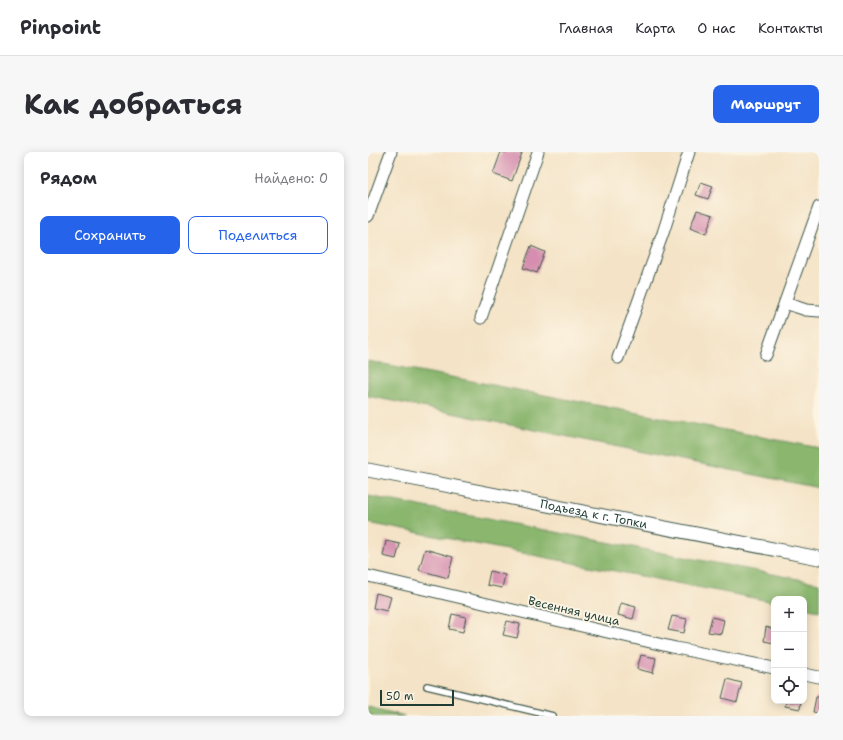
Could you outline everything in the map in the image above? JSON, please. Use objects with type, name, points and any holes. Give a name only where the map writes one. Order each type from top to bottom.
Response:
[{"type":"street","points":[[368,216],[391,152]]},
{"type":"street","points":[[481,318],[538,152]]},
{"type":"street","points":[[618,358],[663,233],[689,152]]},
{"type":"street","points":[[766,355],[819,207]]},
{"type":"street","points":[[785,303],[806,310],[819,311]]},
{"type":"street","name":"Подъезд к г. Топки","points":[[368,470],[819,558]]},
{"type":"street","name":"Весенняя улица","points":[[368,576],[676,648],[771,667]]},
{"type":"street","points":[[807,675],[819,677]]},
{"type":"lane","points":[[427,686],[553,716]]},
{"type":"green space","points":[[368,361],[819,448],[819,488],[368,396]]},
{"type":"green space","points":[[368,496],[819,583],[819,611],[807,609],[807,596],[771,596],[771,601],[368,523]]},
{"type":"green space","points":[[368,707],[405,716],[368,716]]},
{"type":"building","points":[[501,152],[522,153],[512,181],[493,174]]},
{"type":"building","points":[[701,182],[713,186],[708,199],[696,195]]},
{"type":"building","points":[[697,210],[713,215],[706,234],[690,228]]},
{"type":"building","points":[[531,246],[545,252],[537,273],[523,268]]},
{"type":"building","points":[[386,541],[400,544],[396,559],[383,556]]},
{"type":"building","points":[[425,549],[453,557],[448,578],[419,570]]},
{"type":"building","points":[[490,571],[505,575],[502,588],[487,585]]},
{"type":"building","points":[[376,593],[391,597],[387,611],[373,608]]},
{"type":"building","points":[[621,603],[636,607],[633,619],[618,615]]},
{"type":"building","points":[[452,614],[466,617],[463,632],[449,629]]},
{"type":"building","points":[[672,616],[687,619],[684,633],[668,630]]},
{"type":"building","points":[[712,617],[724,620],[721,634],[708,632]]},
{"type":"building","points":[[507,621],[520,624],[517,638],[503,635]]},
{"type":"building","points":[[766,627],[771,628],[771,642],[764,641]]},
{"type":"building","points":[[641,655],[656,658],[653,673],[637,669]]},
{"type":"building","points":[[727,679],[742,683],[737,702],[722,698]]},
{"type":"building","points":[[816,697],[819,697],[819,713],[813,712]]},
{"type":"building","points":[[785,704],[801,704],[800,709],[785,706]]}]
